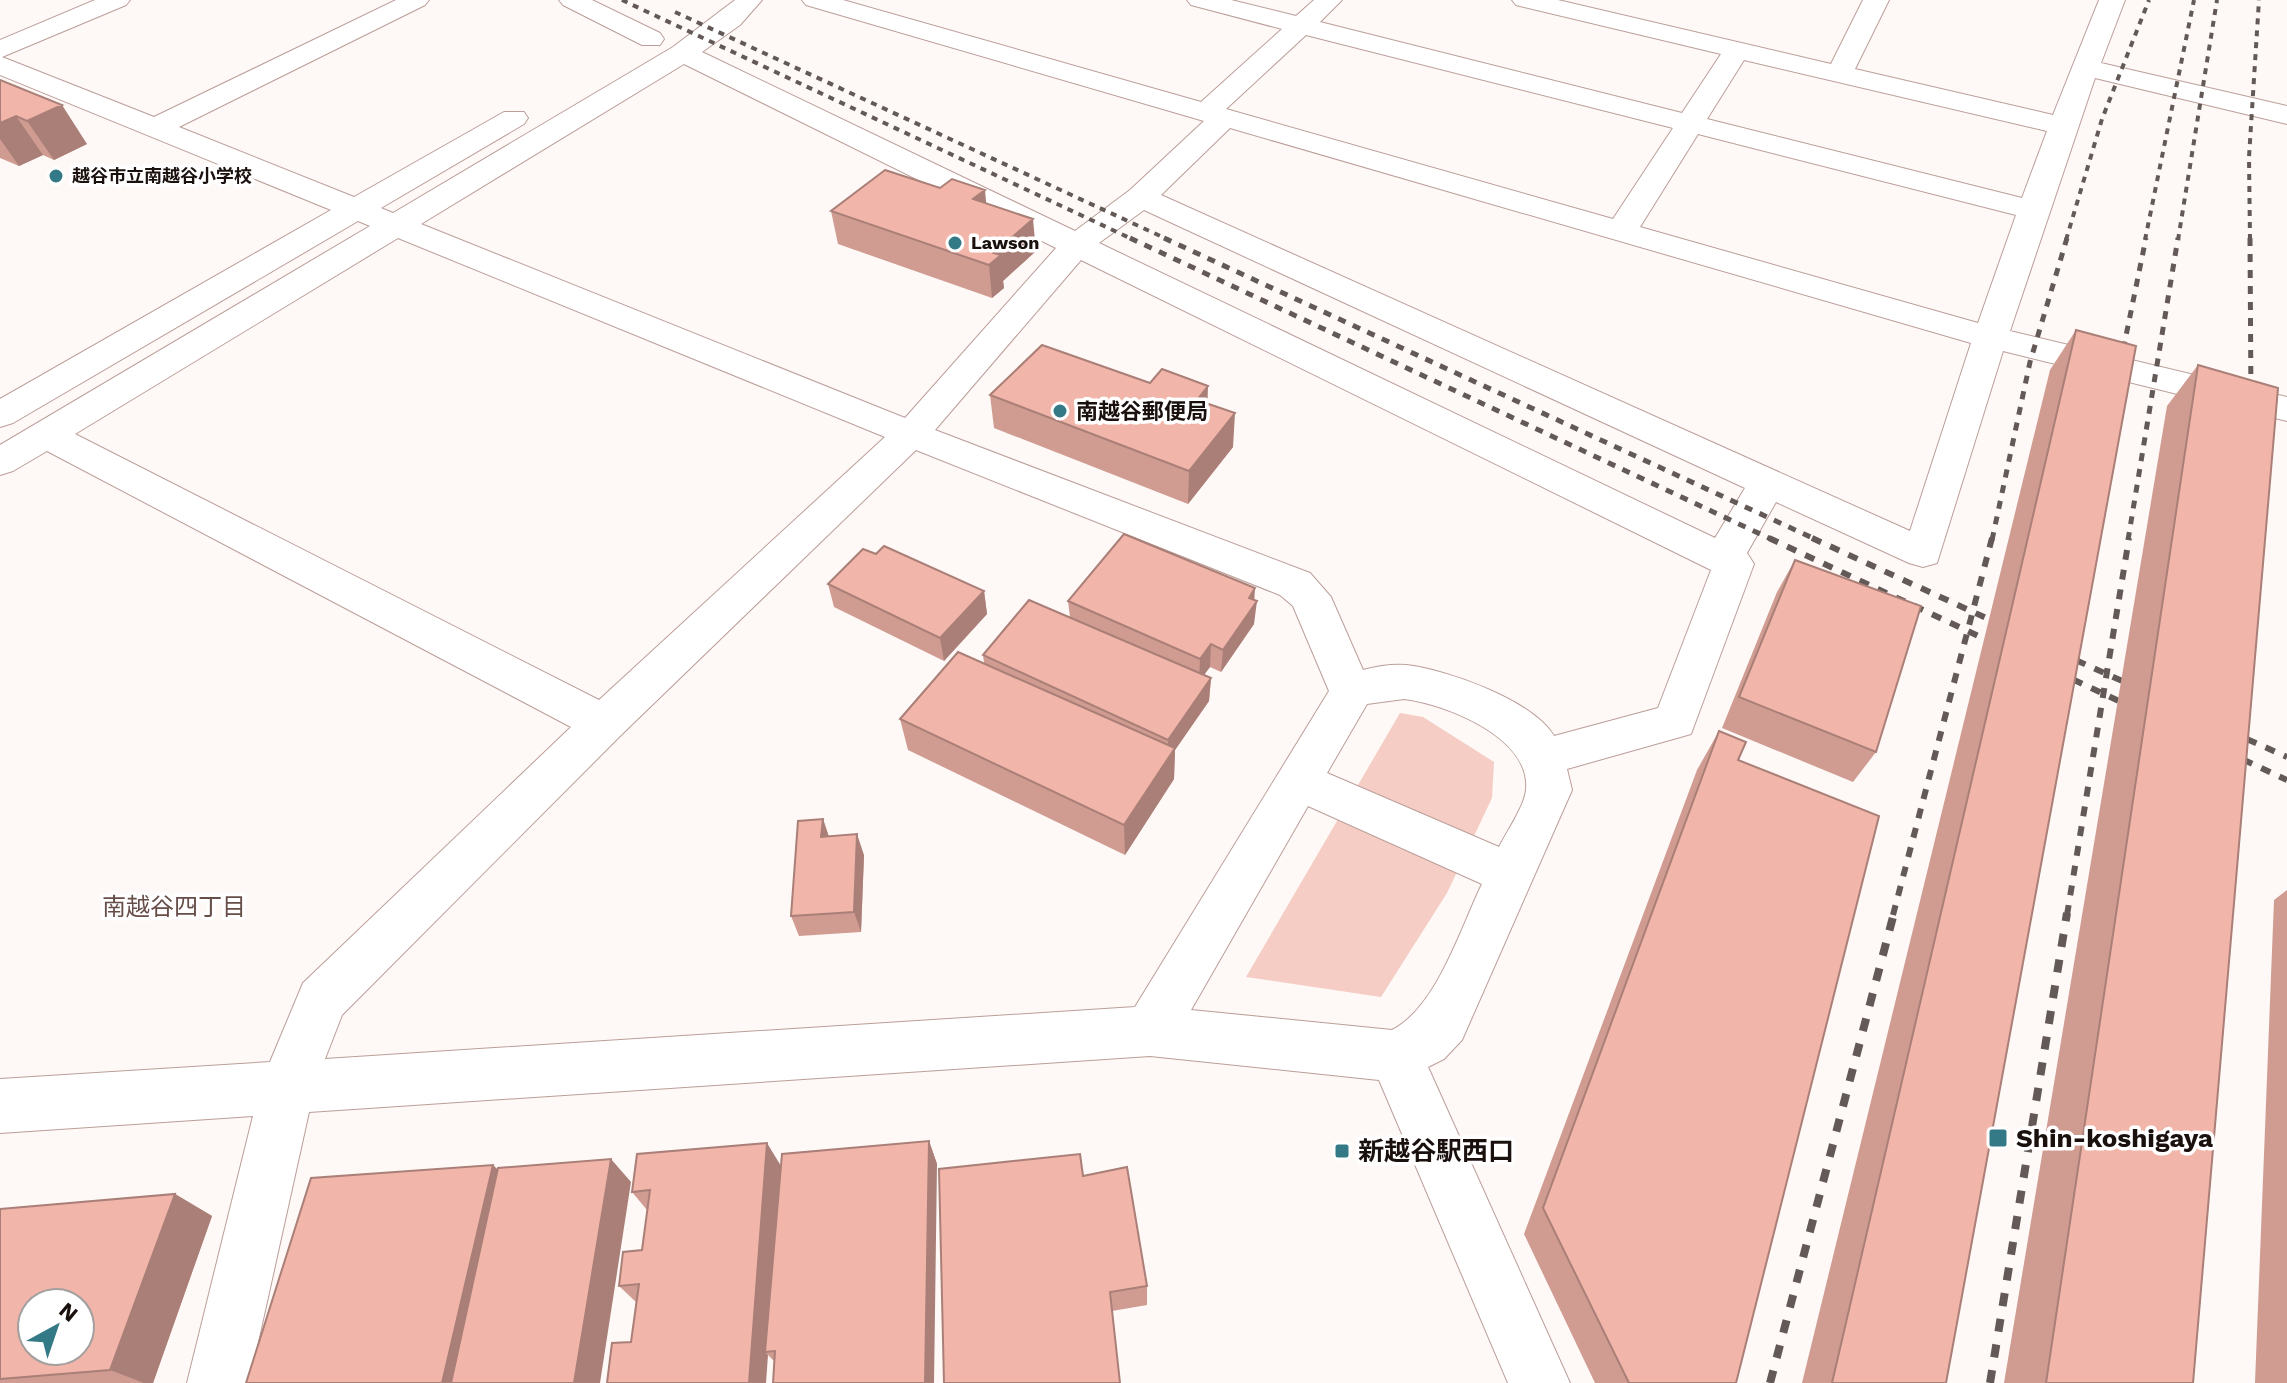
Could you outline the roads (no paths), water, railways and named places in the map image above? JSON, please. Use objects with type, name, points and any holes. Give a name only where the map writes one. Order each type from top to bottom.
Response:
[{"type":"street","points":[[0,50],[117,0]]},
{"type":"street","points":[[155,128],[416,0]]},
{"type":"street","points":[[572,0],[651,39]]},
{"type":"street","points":[[815,0],[876,7],[1216,114],[1990,337],[2287,409]]},
{"type":"street","points":[[1200,0],[2032,210]]},
{"type":"street","points":[[218,1383],[288,1085],[321,1000],[604,723],[911,434],[1077,244],[1141,197],[1216,114],[1329,0]]},
{"type":"street","points":[[1525,0],[2061,126]]},
{"type":"street","points":[[1839,74],[1875,0]]},
{"type":"street","points":[[1141,197],[1923,553],[2032,210],[2061,126],[2112,0]]},
{"type":"street","points":[[0,462],[683,53],[731,19],[726,1],[597,70]]},
{"type":"street","points":[[1622,230],[1737,50]]},
{"type":"street","points":[[683,53],[1734,564],[1675,721],[1542,758]]},
{"type":"street","points":[[0,65],[911,434],[1295,584],[1310,597],[1351,692]]},
{"type":"street","points":[[2085,67],[2287,115]]},
{"type":"street","points":[[0,415],[543,101]]},
{"type":"street","points":[[45,434],[604,723]]},
{"type":"street","points":[[1723,559],[1767,483]]},
{"type":"street","points":[[0,1106],[1150,1031],[1396,1056],[1425,1041],[1443,1023],[1549,790],[1542,758],[1529,735],[1501,716],[1413,683],[1375,682],[1351,692],[1150,1031]]},
{"type":"street","points":[[1299,781],[1510,874]]},
{"type":"street","points":[[1396,1056],[1539,1383]]},
{"type":"railway","points":[[622,0],[1134,240]]},
{"type":"railway","points":[[2066,240],[2102,119],[2149,0]]},
{"type":"railway","points":[[2145,240],[2194,0]]},
{"type":"railway","points":[[2178,240],[2217,0]]},
{"type":"railway","points":[[2250,240],[2249,157],[2259,0]]},
{"type":"railway","points":[[675,12],[1169,240]]},
{"type":"railway","points":[[1130,238],[1773,540]]},
{"type":"railway","points":[[1164,238],[1817,540]]},
{"type":"railway","points":[[1992,540],[2030,362],[2067,238]]},
{"type":"railway","points":[[2120,365],[2146,238]]},
{"type":"railway","points":[[2128,540],[2178,238]]},
{"type":"railway","points":[[2250,238],[2251,403]]},
{"type":"railway","points":[[1769,538],[1968,631]]},
{"type":"railway","points":[[1812,538],[1973,612]]},
{"type":"railway","points":[[1973,612],[1992,538]]},
{"type":"railway","points":[[2107,674],[2129,538]]},
{"type":"railway","points":[[1968,631],[1973,612]]},
{"type":"railway","points":[[1973,612],[2008,628]]},
{"type":"railway","points":[[1893,915],[1968,631]]},
{"type":"railway","points":[[1968,631],[2004,648]]},
{"type":"railway","points":[[2058,652],[2107,674]]},
{"type":"railway","points":[[2055,671],[2103,694]]},
{"type":"railway","points":[[2103,694],[2107,674]]},
{"type":"railway","points":[[2107,674],[2142,690]]},
{"type":"railway","points":[[2067,915],[2103,694]]},
{"type":"railway","points":[[2103,694],[2138,710]]},
{"type":"railway","points":[[2229,731],[2287,757]]},
{"type":"railway","points":[[2225,751],[2287,780]]},
{"type":"railway","points":[[1770,1383],[1894,913]]},
{"type":"railway","points":[[1990,1383],[2067,913]]},
{"type":"place","name":"越谷市立南越谷小学校","points":[[56,176]]},
{"type":"place","name":"Lawson","points":[[955,243]]},
{"type":"place","name":"南越谷郵便局","points":[[1060,411]]},
{"type":"place","name":"Shin-koshigaya","points":[[1998,1138]]},
{"type":"place","name":"新越谷駅西口","points":[[1342,1151]]},
{"type":"district","name":"南越谷四丁目","points":[[174,907]]}]
